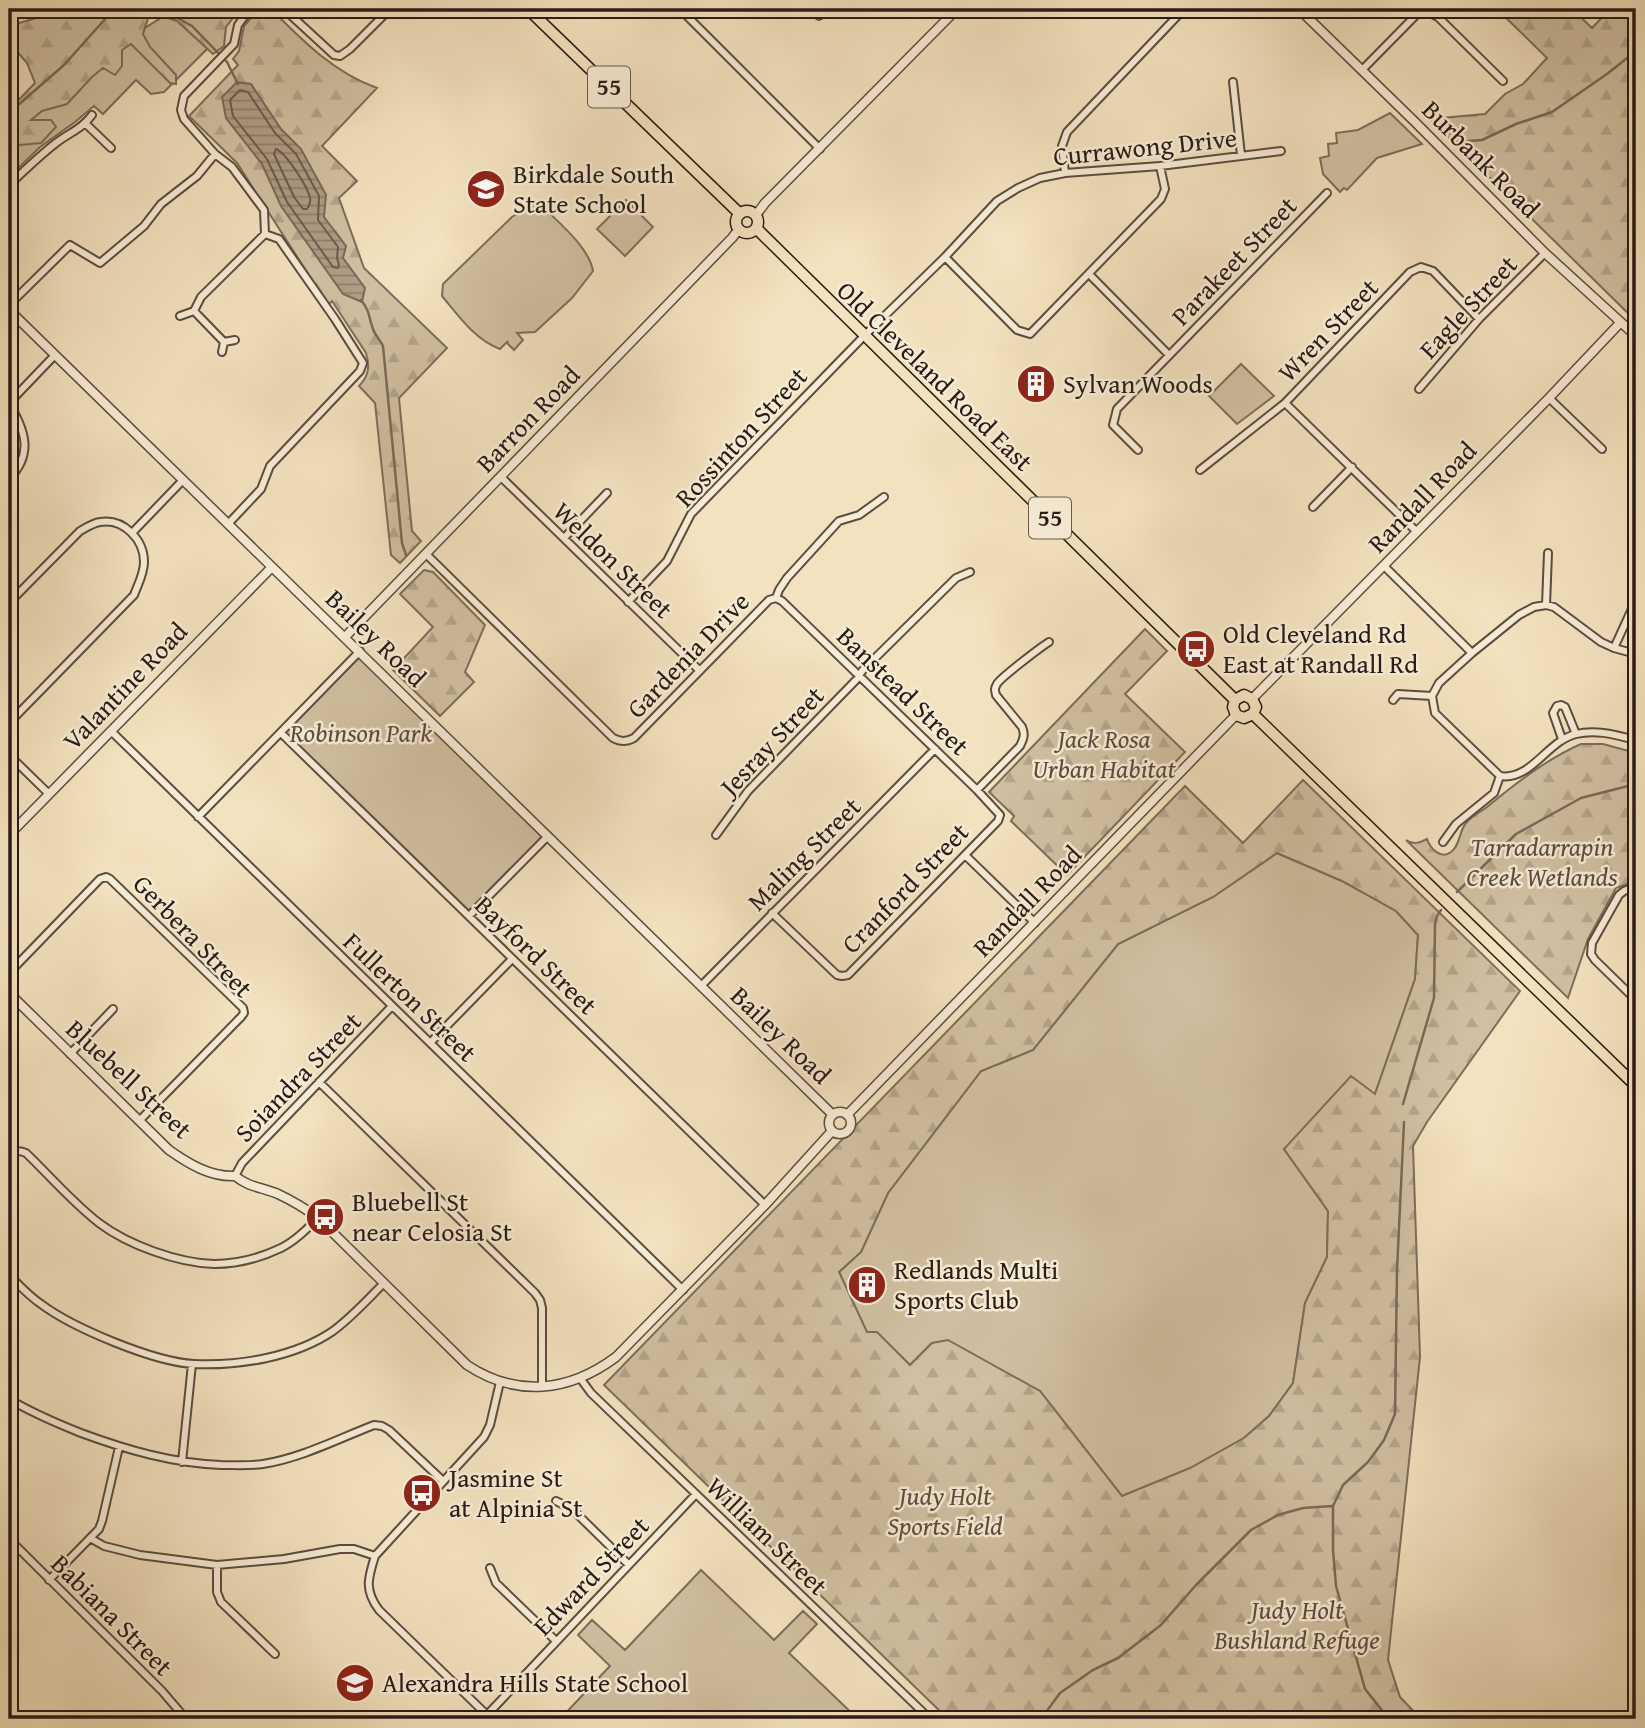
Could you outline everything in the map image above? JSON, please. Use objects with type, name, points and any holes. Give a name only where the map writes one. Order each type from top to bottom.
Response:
[{"type":"main road","name":"55","points":[[528,9],[740,214]]},
{"type":"main road","points":[[748,211],[755,215],[758,222],[756,228],[748,233],[739,229],[737,222],[740,214],[748,211]]},
{"type":"main road","name":"Old Cleveland Road East","points":[[756,228],[1235,700]]},
{"type":"main road","points":[[1244,695],[1252,699],[1255,707],[1253,714],[1244,718],[1236,715],[1233,707],[1235,700],[1244,695]]},
{"type":"main road","points":[[1253,714],[1636,1087]]},
{"type":"street","points":[[180,316],[194,311],[201,297],[265,234],[264,210],[232,167],[215,154],[184,119],[181,110],[184,96],[234,44],[238,25],[250,9]]},
{"type":"street","points":[[284,9],[334,55],[340,56],[350,50],[390,9]]},
{"type":"street","points":[[685,9],[685,14],[820,149]]},
{"type":"street","points":[[812,9],[819,16]]},
{"type":"street","points":[[755,215],[957,9]]},
{"type":"street","points":[[1065,173],[1062,146],[1067,132],[1184,9]]},
{"type":"street","name":"Burbank Road","points":[[1299,9],[1545,253],[1636,336]]},
{"type":"street","points":[[1362,70],[1422,9],[1438,17],[1503,81]]},
{"type":"street","points":[[1580,9],[1589,14],[1601,9]]},
{"type":"street","points":[[1233,82],[1241,155]]},
{"type":"street","points":[[9,185],[47,150],[86,124],[92,115]]},
{"type":"street","points":[[86,124],[111,149]]},
{"type":"street","name":"Currawong Drive","points":[[864,335],[945,257],[997,201],[1040,178],[1065,173],[1160,166],[1281,151]]},
{"type":"street","points":[[9,307],[70,245],[100,262],[144,226],[161,204],[197,176],[215,154]]},
{"type":"street","points":[[945,257],[1017,330],[1030,334],[1161,199],[1165,189],[1160,166]]},
{"type":"street","name":"Parakeet Street","points":[[1138,450],[1113,425],[1117,409],[1327,193]]},
{"type":"street","name":"Barron Road","points":[[345,637],[733,239],[739,229]]},
{"type":"street","points":[[228,524],[261,489],[270,466],[360,371],[363,363],[279,239],[265,234]]},
{"type":"street","name":"Eagle Street","points":[[1419,388],[1479,319],[1545,253]]},
{"type":"street","name":"Wren Street","points":[[1200,470],[1285,402],[1410,272],[1420,267],[1433,271],[1479,319]]},
{"type":"street","points":[[1089,274],[1169,355]]},
{"type":"street","name":"Bailey Road","points":[[9,307],[833,1115]]},
{"type":"street","points":[[194,311],[224,342]]},
{"type":"street","name":"Randall Road","points":[[1252,699],[1620,323]]},
{"type":"street","name":"Rossinton Street","points":[[628,601],[667,561],[691,514],[864,335]]},
{"type":"street","points":[[224,342],[234,340]]},
{"type":"street","points":[[222,352],[224,342]]},
{"type":"street","points":[[9,479],[24,457],[24,435],[9,403],[55,355]]},
{"type":"street","points":[[1549,398],[1602,449]]},
{"type":"street","points":[[1285,402],[1417,532]]},
{"type":"street","points":[[1313,507],[1352,467]]},
{"type":"street","name":"Weldon Street","points":[[501,477],[699,670]]},
{"type":"street","points":[[132,533],[183,480]]},
{"type":"street","points":[[564,538],[607,493]]},
{"type":"street","name":"Gardenia Drive","points":[[426,554],[613,738],[627,742],[634,738],[769,600],[776,598],[787,578],[839,521],[859,515],[884,497]]},
{"type":"street","points":[[9,603],[80,531],[93,524],[116,522],[137,539],[143,553],[144,568],[134,595],[9,723]]},
{"type":"street","points":[[1546,605],[1548,553]]},
{"type":"street","points":[[1384,566],[1472,653]]},
{"type":"street","name":"Valantine Road","points":[[9,835],[272,567]]},
{"type":"street","name":"Jesray Street","points":[[716,835],[754,784],[956,578],[970,572]]},
{"type":"street","name":"Banstead Street","points":[[776,598],[935,749],[1000,815]]},
{"type":"street","points":[[1614,648],[1636,600]]},
{"type":"street","points":[[1636,654],[1614,648],[1590,635],[1561,611],[1546,605],[1534,607],[1526,610],[1472,653],[1438,683],[1432,696],[1435,713],[1500,776],[1509,778],[1520,774],[1562,740],[1576,734],[1601,732],[1636,740]]},
{"type":"street","points":[[977,790],[1024,739],[1022,727],[996,695],[997,683],[1049,642]]},
{"type":"street","points":[[198,817],[360,651]]},
{"type":"street","points":[[1393,700],[1398,694],[1432,696]]},
{"type":"street","points":[[1562,740],[1553,713],[1557,706],[1565,707],[1576,734]]},
{"type":"street","name":"Randall Road","points":[[642,1332],[765,1205],[832,1130],[839,1134],[849,1130],[851,1123],[847,1115],[1236,715]]},
{"type":"street","name":"Fullerton Street","points":[[111,731],[683,1290]]},
{"type":"street","name":"Bayford Street","points":[[281,733],[765,1205]]},
{"type":"street","name":"Maling Street","points":[[701,986],[935,749]]},
{"type":"street","points":[[9,755],[49,794]]},
{"type":"street","points":[[1443,842],[1456,824],[1494,793],[1500,776]]},
{"type":"street","name":"Cranford Street","points":[[772,913],[837,975],[848,975],[998,821],[1000,815]]},
{"type":"street","points":[[469,916],[548,836]]},
{"type":"street","points":[[965,855],[1035,923]]},
{"type":"street","name":"Gerbera Street","points":[[9,973],[100,879],[106,877],[243,1008],[241,1017],[139,1121]]},
{"type":"street","points":[[1636,886],[1619,895],[1592,943],[1591,954],[1636,1000]]},
{"type":"street","points":[[430,1043],[512,959]]},
{"type":"street","name":"Bluebell Street","points":[[9,993],[169,1150],[192,1165],[223,1177],[235,1176],[245,1184],[300,1205],[318,1218],[459,1358],[475,1370],[500,1382],[542,1387],[580,1378],[600,1369],[642,1332]]},
{"type":"street","name":"Soiandra Street","points":[[235,1176],[242,1163],[392,1006]]},
{"type":"street","points":[[70,1054],[113,1009]]},
{"type":"street","points":[[319,1083],[535,1293],[542,1308],[542,1387]]},
{"type":"street","points":[[832,1130],[829,1124],[833,1115],[841,1112],[847,1115]]},
{"type":"street","points":[[9,1156],[19,1150],[26,1153],[86,1213],[114,1233],[147,1248],[197,1262],[236,1262],[268,1254],[289,1243],[318,1218]]},
{"type":"street","points":[[9,1275],[41,1304],[79,1326],[137,1350],[192,1364],[261,1359],[312,1342],[333,1331],[384,1283]]},
{"type":"street","points":[[182,1462],[192,1364]]},
{"type":"street","name":"William Street","points":[[580,1378],[591,1393],[930,1719]]},
{"type":"street","points":[[489,1717],[392,1624],[374,1603],[368,1585],[374,1556],[480,1442],[487,1431],[500,1382]]},
{"type":"street","points":[[9,1399],[48,1420],[119,1447],[182,1462],[240,1466],[261,1464],[285,1459],[374,1425],[382,1426],[443,1481]]},
{"type":"street","points":[[49,1580],[99,1529],[119,1447]]},
{"type":"street","name":"Edward Street","points":[[489,1717],[556,1641],[696,1494]]},
{"type":"street","points":[[556,1501],[572,1509],[628,1564]]},
{"type":"street","points":[[90,1538],[104,1546],[140,1555],[217,1565],[284,1559],[340,1549],[354,1549],[374,1556]]},
{"type":"street","name":"Babiana Street","points":[[9,1539],[162,1691],[186,1719]]},
{"type":"street","points":[[217,1565],[217,1592],[221,1602],[275,1654]]},
{"type":"street","points":[[490,1568],[496,1583],[556,1641]]},
{"type":"green space","points":[[42,9],[240,9],[226,27],[224,46],[213,54],[177,21],[150,12],[143,34],[150,47],[176,75],[176,84],[170,83],[131,44],[122,50],[122,66],[115,75],[103,68],[67,104],[42,111],[31,120],[51,120],[56,127],[41,143],[9,146],[9,110],[35,83],[27,63],[14,48],[9,26],[40,17]]},
{"type":"green space","points":[[175,9],[215,41],[164,92],[151,94],[136,80],[103,114],[94,106],[40,147],[9,177],[9,114]]},
{"type":"green space","points":[[259,9],[274,12],[334,66],[377,88],[322,146],[357,181],[339,198],[364,268],[447,348],[399,398],[412,531],[421,541],[400,563],[391,555],[375,403],[359,386],[368,371],[366,353],[332,301],[328,305],[237,163],[189,116],[238,65],[233,59],[239,51],[244,26]]},
{"type":"green space","points":[[1497,9],[1572,9],[1592,28],[1610,9],[1636,9],[1636,321],[1430,119],[1485,114],[1505,94],[1523,84],[1547,58]]},
{"type":"green space","points":[[1390,113],[1422,144],[1377,158],[1347,190],[1344,188],[1340,192],[1323,174],[1320,158],[1329,156],[1328,144],[1337,143],[1336,133],[1358,130]]},
{"type":"green space","points":[[626,200],[653,227],[625,256],[597,229]]},
{"type":"green space","points":[[531,205],[542,206],[572,236],[586,253],[593,271],[572,298],[535,332],[517,333],[523,340],[514,350],[508,341],[500,349],[475,334],[461,319],[442,296],[443,284],[512,217]]},
{"type":"green space","points":[[1241,364],[1274,396],[1237,424],[1209,396]]},
{"type":"green space","points":[[424,570],[433,572],[485,625],[465,672],[474,682],[440,716],[393,670],[433,627],[400,594]]},
{"type":"green space","name":"Jack Rosa Urban Habitat","points":[[1145,629],[1167,651],[1125,694],[1185,752],[1067,875],[1011,821],[1014,816],[989,792]]},
{"type":"green space","name":"Robinson Park","points":[[360,651],[548,836],[469,916],[281,733]]},
{"type":"green space","name":"Tarradarrapin Creek Wetlands","points":[[1581,744],[1603,744],[1636,753],[1636,881],[1616,888],[1588,939],[1568,998],[1406,840],[1416,843],[1427,839],[1436,852],[1447,854],[1456,846],[1464,826],[1470,819],[1532,772]]},
{"type":"green space","name":"Judy Holt Sports Field","points":[[1303,780],[1520,991],[1427,1122],[1413,1146],[1420,1357],[1388,1660],[1400,1697],[1421,1719],[948,1719],[604,1385],[1185,786],[1243,843]],"holes":[[[1277,853],[1342,881],[1396,911],[1418,935],[1415,979],[1375,1094],[1351,1076],[1284,1149],[1328,1211],[1327,1257],[1305,1303],[1293,1383],[1269,1416],[1244,1438],[1190,1468],[1122,1496],[1040,1391],[948,1340],[932,1343],[910,1365],[877,1332],[867,1332],[839,1272],[861,1252],[888,1193],[981,1071],[1033,1050],[1118,944],[1213,897]]]},
{"type":"green space","points":[[1277,853],[1342,881],[1396,911],[1418,935],[1415,979],[1375,1094],[1284,1149],[1328,1211],[1327,1257],[1305,1303],[1293,1383],[1269,1416],[1244,1438],[1191,1468],[1122,1496],[1040,1391],[932,1343],[910,1365],[877,1333],[867,1333],[839,1272],[861,1252],[888,1193],[981,1071],[1033,1050],[1118,944],[1213,897]]},
{"type":"green space","points":[[701,1570],[774,1640],[803,1611],[817,1624],[789,1653],[858,1719],[561,1718],[610,1666],[578,1635],[592,1620],[625,1650]]},
{"type":"water","points":[[237,82],[251,84],[281,129],[301,149],[326,195],[324,217],[346,246],[343,258],[365,288],[362,302],[343,294],[281,206],[262,164],[226,118],[222,97]]},
{"type":"waterway","points":[[9,113],[64,65],[114,9]]},
{"type":"waterway","points":[[161,9],[192,26],[227,62],[238,84]]},
{"type":"waterway","points":[[1456,142],[1482,140],[1516,124],[1552,112],[1636,51]]},
{"type":"waterway","points":[[361,300],[383,346],[402,543],[406,555]]},
{"type":"waterway","points":[[1457,892],[1516,834],[1581,798],[1636,784]]},
{"type":"waterway","points":[[1403,1104],[1434,998],[1435,924],[1441,910]]},
{"type":"waterway","points":[[1389,1719],[1365,1689],[1336,1586],[1333,1506],[1343,1485],[1368,1462],[1384,1440],[1395,1414],[1397,1270],[1404,1122]]},
{"type":"waterway","points":[[1041,1719],[1060,1693],[1093,1670],[1118,1658],[1161,1625],[1196,1585],[1251,1530],[1278,1515],[1303,1508],[1332,1506]]},
{"type":"place","name":"Birkdale South State School","points":[[486,189]]},
{"type":"place","name":"Sylvan Woods","points":[[1036,384]]},
{"type":"place","name":"Old Cleveland Rd East at Randall Rd","points":[[1196,649]]},
{"type":"place","name":"Bluebell St near Celosia St","points":[[325,1217]]},
{"type":"place","name":"Redlands Multi Sports Club","points":[[867,1285]]},
{"type":"place","name":"Jasmine St at Alpinia St","points":[[422,1493]]},
{"type":"place","name":"Alexandra Hills State School","points":[[355,1683]]},
{"type":"park label","name":"Judy Holt Bushland Refuge","points":[[1297,1625]]}]
